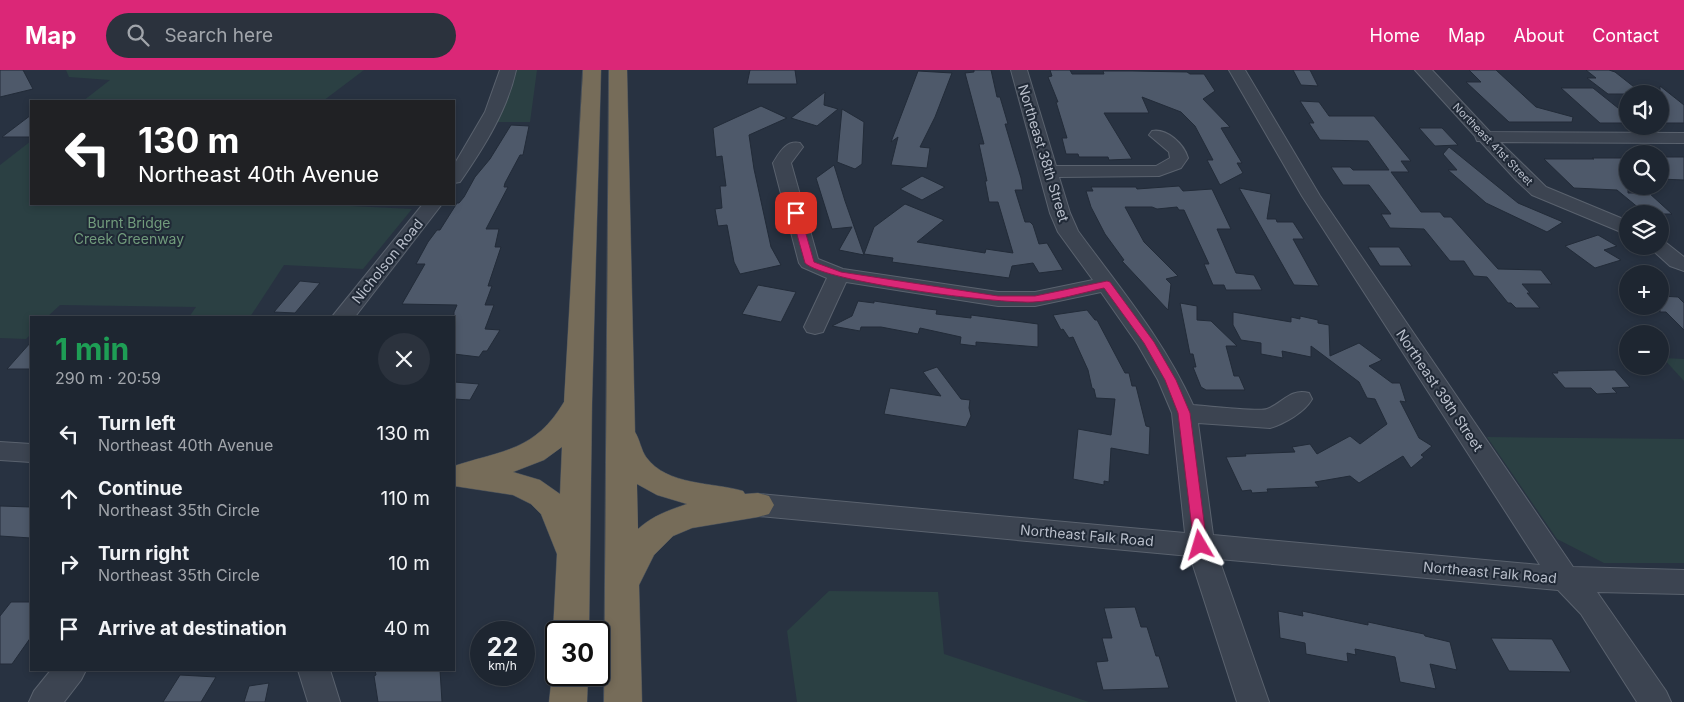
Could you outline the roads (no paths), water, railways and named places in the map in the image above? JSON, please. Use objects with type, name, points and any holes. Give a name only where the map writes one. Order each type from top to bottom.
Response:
[{"type":"highway","points":[[571,621],[578,403],[592,70]]},
{"type":"highway","points":[[618,70],[623,702]]},
{"type":"highway","points":[[456,476],[532,453],[554,437],[564,426],[578,403]]},
{"type":"highway","points":[[622,436],[636,467],[658,482],[687,492],[758,505]]},
{"type":"highway","points":[[456,476],[519,484],[543,495],[560,518],[574,559]]},
{"type":"highway","points":[[623,583],[638,553],[651,536],[675,521],[700,513],[758,505]]},
{"type":"highway","points":[[568,702],[569,686]]},
{"type":"street","points":[[455,176],[496,104],[508,70]]},
{"type":"street","name":"Northeast 38th Street","points":[[1019,70],[1060,213],[1068,232],[1148,342],[1170,380],[1184,413],[1200,545],[1252,702]]},
{"type":"street","name":"Northeast 39th Street","points":[[1237,70],[1312,196],[1565,579],[1592,604],[1655,702]]},
{"type":"street","name":"Northeast 41st Street","points":[[1423,70],[1483,137],[1539,191],[1619,224]]},
{"type":"street","points":[[1048,172],[1159,171],[1175,164],[1179,158],[1177,150],[1158,135]]},
{"type":"street","points":[[1483,137],[1684,138]]},
{"type":"street","points":[[794,147],[782,163],[810,263],[839,275],[998,299],[1035,299],[1107,284]]},
{"type":"street","name":"Nicholson Road","points":[[344,316],[432,205]]},
{"type":"street","points":[[1669,255],[1684,265]]},
{"type":"street","points":[[815,327],[839,275]]},
{"type":"street","points":[[1184,413],[1270,418],[1300,399]]},
{"type":"street","points":[[0,451],[30,453]]},
{"type":"street","name":"Northeast Falk Road","points":[[758,505],[1600,582],[1684,582]]},
{"type":"street","points":[[45,702],[69,671]]},
{"type":"street","points":[[314,671],[324,702]]},
{"type":"park label","name":"Burnt Bridge Creek Greenway","points":[[129,230]]}]
